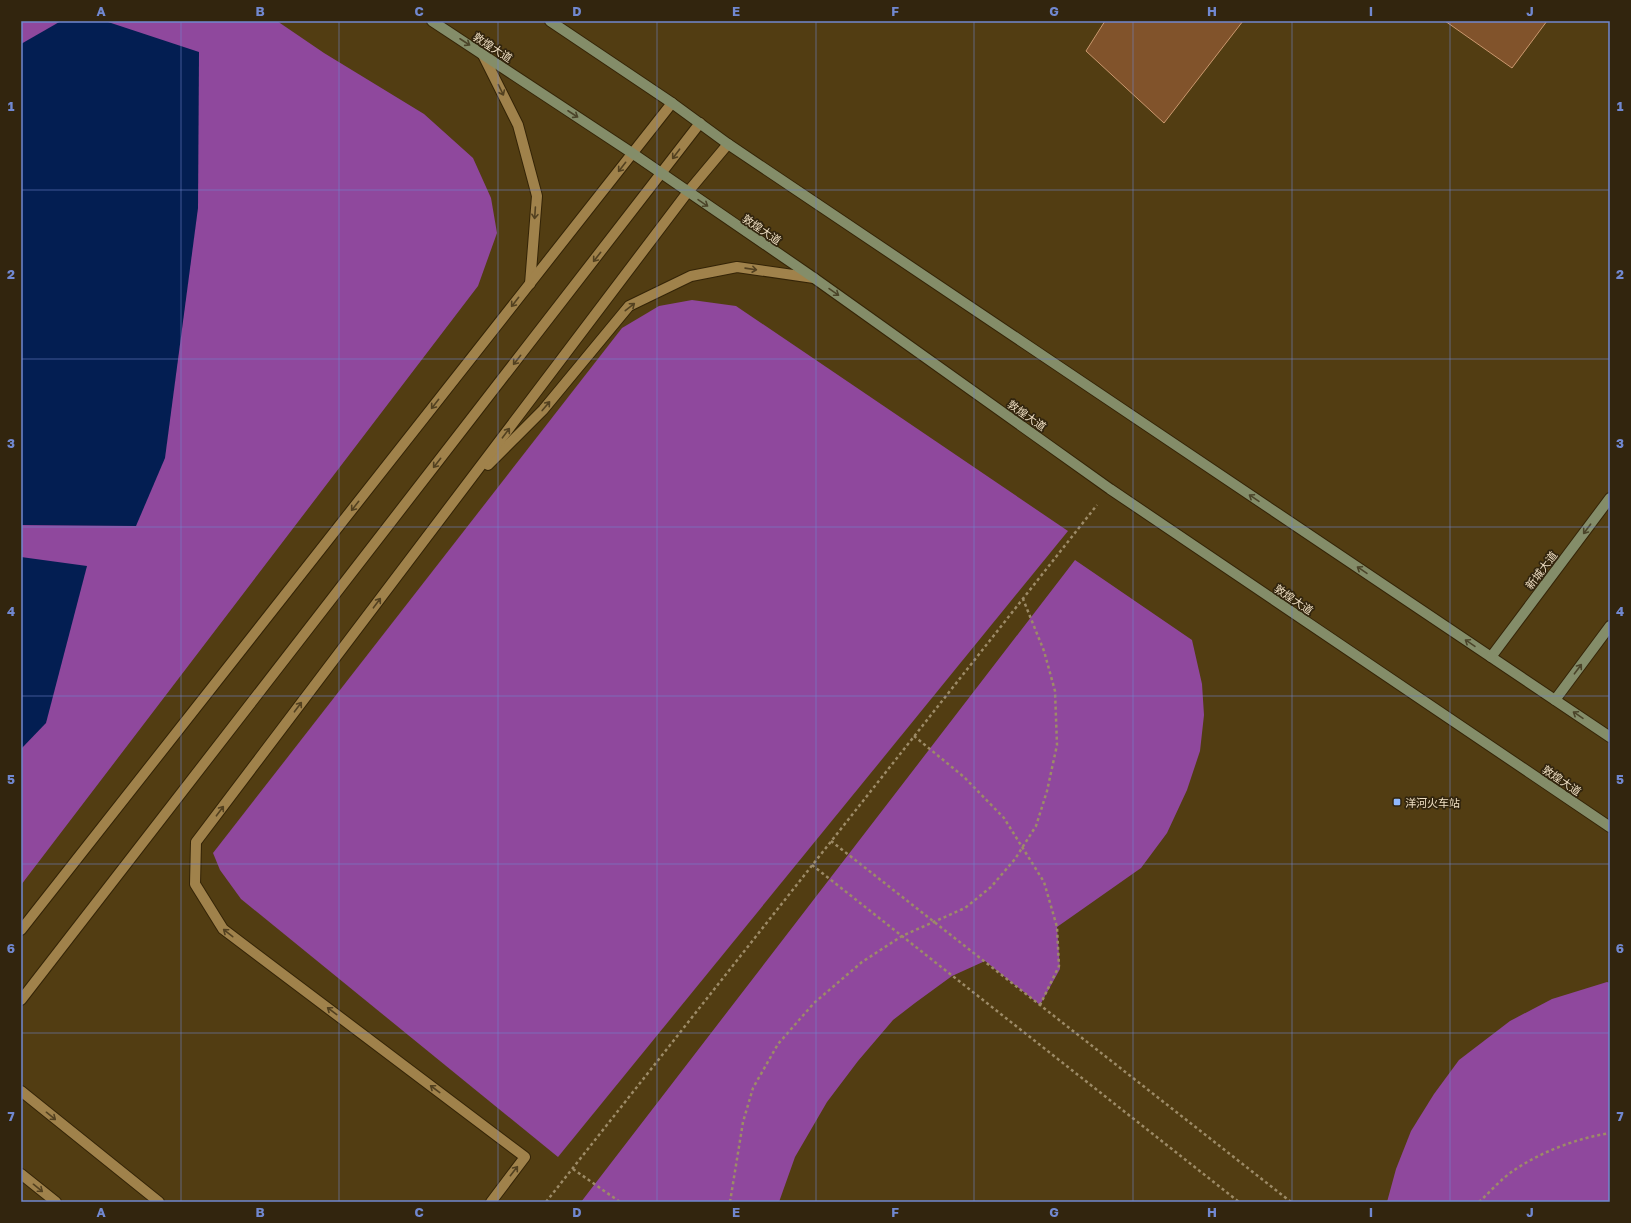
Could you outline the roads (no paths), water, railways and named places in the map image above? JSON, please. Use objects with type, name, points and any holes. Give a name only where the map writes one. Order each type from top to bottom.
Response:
[{"type":"main road","name":"敦煌大道","points":[[432,21],[632,153],[814,278],[1110,489],[1610,827]]},
{"type":"main road","points":[[550,21],[672,103],[728,144],[1610,737]]},
{"type":"main road","name":"新城大道","points":[[1491,657],[1610,498]]},
{"type":"main road","points":[[1555,700],[1610,626]]},
{"type":"lane","points":[[483,55],[518,125],[536,196],[530,284]]},
{"type":"lane","points":[[21,930],[672,103]]},
{"type":"lane","points":[[21,1000],[700,123]]},
{"type":"lane","points":[[491,1202],[525,1157],[223,929],[195,884],[196,842],[688,192],[728,144]]},
{"type":"lane","points":[[460,493],[543,410],[629,306],[690,276],[737,267],[814,278]]},
{"type":"lane","points":[[21,1091],[159,1202]]},
{"type":"lane","points":[[21,1174],[56,1202]]},
{"type":"water","points":[[61,21],[105,21],[199,52],[198,208],[165,458],[136,526],[21,525],[21,44]]},
{"type":"water","points":[[21,557],[87,566],[46,723],[21,749]]},
{"type":"place","name":"洋河火车站","points":[[1397,802]]}]
